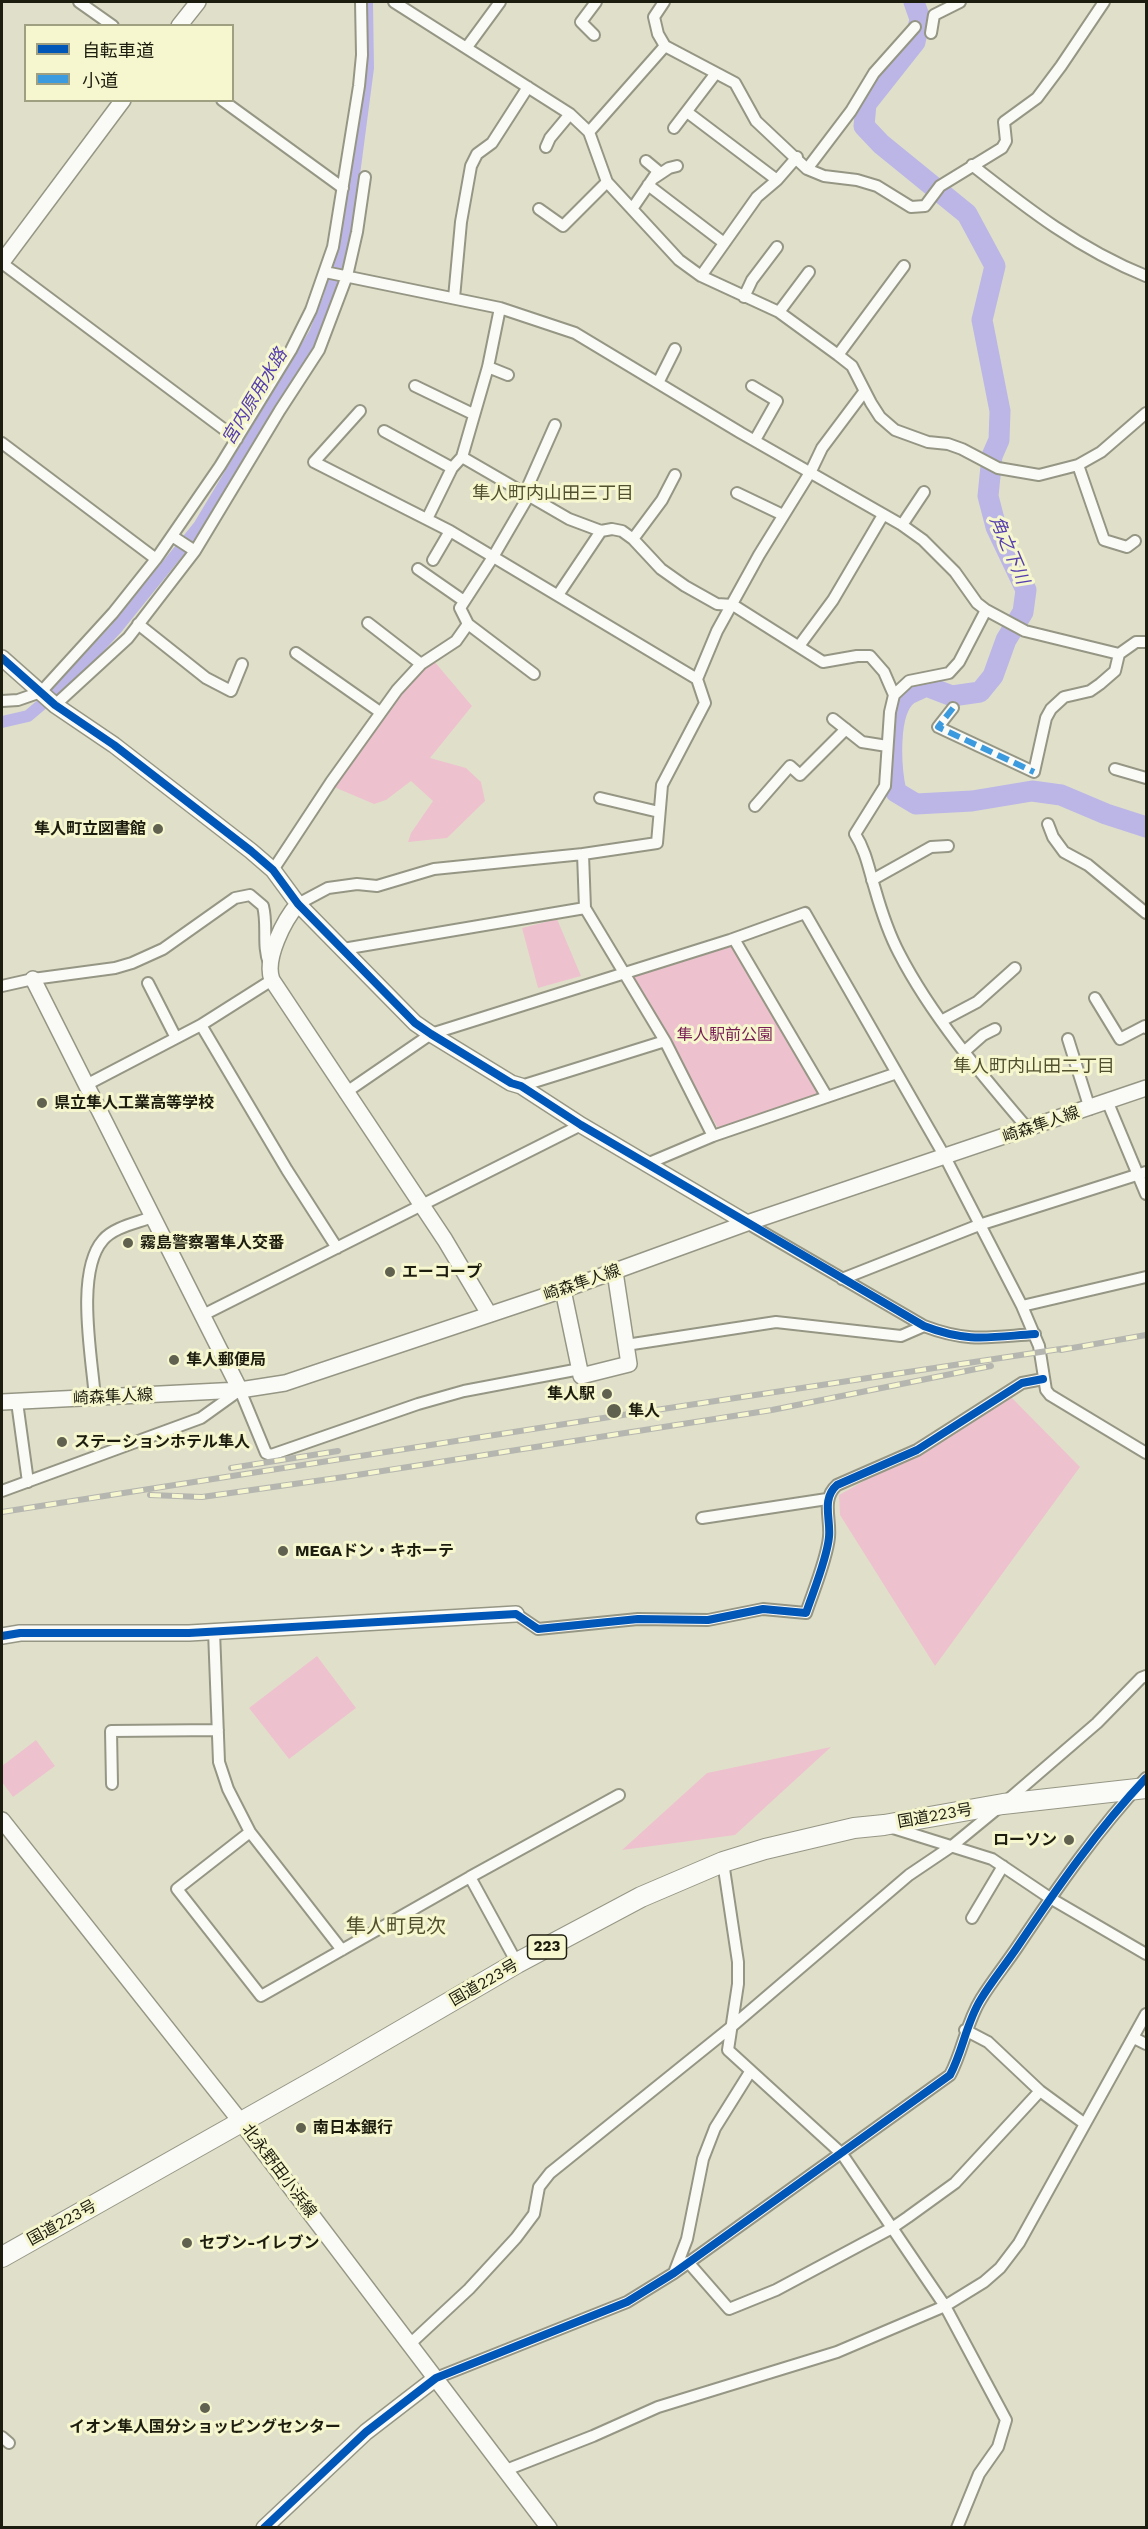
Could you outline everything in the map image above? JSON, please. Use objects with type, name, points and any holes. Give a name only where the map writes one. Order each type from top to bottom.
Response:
[{"type":"highway","name":"国道223号","points":[[2,2257],[517,1963],[641,1897],[723,1862],[854,1828],[884,1825],[1003,1804],[1143,1786]]},
{"type":"street","points":[[79,2],[110,24]]},
{"type":"street","points":[[181,24],[198,2]]},
{"type":"street","points":[[2,701],[18,700],[41,692],[113,613],[172,537],[237,439],[291,350],[311,310],[333,247],[362,55],[361,2]]},
{"type":"street","points":[[394,2],[570,114],[589,132],[607,182],[679,260],[701,276],[779,312],[852,366],[861,380],[864,392],[880,417],[895,430],[928,442],[955,447],[998,468],[1039,475],[1078,465],[1101,452],[1144,420]]},
{"type":"street","points":[[467,47],[500,2]]},
{"type":"street","points":[[594,34],[581,22],[596,2]]},
{"type":"street","points":[[664,2],[654,17],[658,34],[665,46],[705,65],[735,83],[756,121],[797,157],[807,169],[824,176],[857,180],[878,186],[911,207],[925,206],[936,191],[972,165],[1002,148],[1006,141],[1004,122],[1037,98],[1104,2]]},
{"type":"street","points":[[931,33],[934,15],[960,2]]},
{"type":"street","points":[[807,169],[851,111],[874,73],[915,27]]},
{"type":"street","points":[[589,132],[665,46]]},
{"type":"street","points":[[674,128],[716,73]]},
{"type":"street","points":[[454,298],[461,222],[471,166],[477,154],[492,142],[528,87]]},
{"type":"street","points":[[122,102],[2,263],[237,439]]},
{"type":"street","points":[[225,102],[343,188]]},
{"type":"street","points":[[687,112],[777,180]]},
{"type":"street","points":[[546,147],[550,138],[570,114]]},
{"type":"street","points":[[701,276],[757,197],[777,180],[797,157]]},
{"type":"street","points":[[632,209],[658,171],[646,161]]},
{"type":"street","points":[[972,165],[1051,226],[1082,246],[1146,276]]},
{"type":"street","points":[[651,181],[669,168],[677,166]]},
{"type":"street","points":[[55,705],[128,638],[194,551],[319,350],[347,276],[357,232],[365,177]]},
{"type":"street","points":[[651,181],[724,243]]},
{"type":"street","points":[[539,209],[563,226],[607,182]]},
{"type":"street","points":[[744,297],[752,280],[777,247]]},
{"type":"street","points":[[838,355],[904,266]]},
{"type":"street","points":[[325,272],[500,308],[575,333],[902,525],[923,540],[955,572],[977,603],[986,610],[1025,631],[1119,654]]},
{"type":"street","points":[[779,312],[809,272]]},
{"type":"street","points":[[427,519],[452,468],[462,457],[488,367],[500,308]]},
{"type":"street","points":[[658,382],[675,349]]},
{"type":"street","points":[[488,367],[508,375]]},
{"type":"street","points":[[415,386],[473,414]]},
{"type":"street","points":[[752,386],[777,401],[755,440]]},
{"type":"street","points":[[697,679],[717,631],[783,515],[838,424],[864,392]]},
{"type":"street","points":[[269,963],[288,915],[298,904],[328,888],[357,884],[377,886],[434,869],[584,854],[657,843],[662,785],[705,703],[697,679],[450,531],[314,462],[360,411]]},
{"type":"street","points":[[534,674],[468,624],[460,608],[493,557],[526,496],[555,425]]},
{"type":"street","points":[[384,431],[452,468]]},
{"type":"street","points":[[2,443],[156,559]]},
{"type":"street","points":[[462,457],[569,519],[601,531],[612,529],[622,531],[633,539],[661,569],[685,586],[717,604],[733,605],[823,662],[870,656],[884,672],[894,695],[887,746],[885,786],[855,834],[864,847],[872,880],[898,951],[920,989],[1029,1130]]},
{"type":"street","points":[[1078,465],[1104,540],[1127,547],[1135,541]]},
{"type":"street","points":[[633,539],[662,500],[675,475]]},
{"type":"street","points":[[902,525],[924,492]]},
{"type":"street","points":[[737,493],[783,515]]},
{"type":"street","points":[[799,646],[833,600],[883,515]]},
{"type":"street","points":[[433,560],[450,531]]},
{"type":"street","points":[[558,595],[601,531]]},
{"type":"street","points":[[172,537],[194,551]]},
{"type":"street","points":[[418,569],[464,601]]},
{"type":"street","points":[[894,695],[909,681],[949,673],[959,662],[986,610]]},
{"type":"street","points":[[368,623],[421,664]]},
{"type":"street","points":[[138,624],[206,678],[231,691],[242,664]]},
{"type":"street","points":[[273,870],[380,712],[421,664],[456,641],[468,624]]},
{"type":"street","points":[[953,708],[938,727],[1034,772],[1046,718],[1051,709],[1065,697],[1090,691],[1100,684],[1115,671],[1119,654],[1136,642],[1146,642]]},
{"type":"street","points":[[296,653],[380,712]]},
{"type":"street","points":[[2,658],[55,705],[114,745],[273,870],[298,904],[415,1023],[431,1034],[511,1083],[521,1086],[581,1125],[924,1326],[949,1335],[971,1339],[1035,1334]]},
{"type":"street","points":[[833,719],[862,742],[887,746]]},
{"type":"street","points":[[755,806],[790,766],[800,775],[846,729]]},
{"type":"street","points":[[1115,769],[1146,778]]},
{"type":"street","points":[[600,798],[659,812]]},
{"type":"street","points":[[1048,824],[1053,837],[1064,852],[1088,865],[1146,913]]},
{"type":"street","points":[[872,880],[932,847],[948,846]]},
{"type":"street","points":[[584,854],[585,908],[665,1041],[713,1136]]},
{"type":"street","points":[[2,986],[33,979],[115,968],[132,963],[163,949],[235,898],[250,896],[263,906],[267,938],[264,952],[269,963],[272,981],[422,1206],[489,1314]]},
{"type":"street","points":[[343,949],[585,908]]},
{"type":"street","points":[[345,1093],[431,1034],[734,939],[805,913],[945,1157],[1022,1306],[1035,1334],[1041,1354],[1043,1379],[1050,1395],[1146,1454]]},
{"type":"street","points":[[734,939],[826,1097]]},
{"type":"street","points":[[943,1020],[977,1002],[1015,968]]},
{"type":"street","points":[[33,979],[240,1390],[266,1454],[271,1455],[418,1404],[464,1391],[580,1369]]},
{"type":"street","points":[[87,1084],[201,1025],[272,981]]},
{"type":"street","points":[[148,983],[176,1038]]},
{"type":"street","points":[[1095,998],[1120,1039],[1145,1026],[1146,1028]]},
{"type":"street","points":[[201,1025],[287,1170],[337,1248]]},
{"type":"street","points":[[965,1050],[983,1035],[995,1029]]},
{"type":"street","points":[[1068,1039],[1090,1109]]},
{"type":"street","points":[[521,1086],[665,1041]]},
{"type":"street","points":[[649,1163],[713,1136],[897,1073]]},
{"type":"street","name":"崎森隼人線","points":[[9,1402],[240,1390],[285,1383],[563,1290],[747,1223],[1029,1130],[1146,1088]]},
{"type":"street","points":[[1108,1103],[1142,1173],[1146,1194]]},
{"type":"street","points":[[201,1316],[581,1125]]},
{"type":"street","points":[[842,1279],[979,1225],[1142,1173]]},
{"type":"street","points":[[95,1398],[87,1287],[89,1269],[98,1248],[108,1235],[152,1217]]},
{"type":"street","points":[[563,1290],[581,1376],[629,1364],[615,1272]]},
{"type":"street","points":[[1022,1306],[1146,1277]]},
{"type":"street","points":[[626,1345],[776,1322],[901,1336],[924,1326]]},
{"type":"street","points":[[2,1636],[20,1633],[214,1631],[516,1614],[538,1629],[638,1620],[708,1620],[763,1609],[806,1613],[829,1538],[827,1498],[831,1490],[837,1485],[917,1450],[1022,1383],[1043,1379]]},
{"type":"street","points":[[2,1491],[201,1418],[240,1390]]},
{"type":"street","points":[[9,1402],[28,1482]]},
{"type":"street","points":[[702,1518],[827,1498]]},
{"type":"street","points":[[214,1631],[219,1762],[228,1790],[250,1832],[342,1950]]},
{"type":"street","points":[[411,2343],[469,2289],[516,2238],[534,2214],[539,2187],[549,2173],[730,2028],[909,1875],[952,1846],[1003,1804],[1096,1722],[1141,1678],[1146,1676]]},
{"type":"street","points":[[112,1784],[111,1731],[218,1730]]},
{"type":"street","points":[[264,2528],[366,2432],[436,2378],[627,2302],[674,2273],[950,2075],[956,2064],[965,2030],[981,1999],[1050,1898],[1143,1786]]},
{"type":"street","points":[[250,1832],[177,1888],[261,1996],[618,1795]]},
{"type":"street","name":"北永野田小浜線","points":[[2,1820],[241,2122],[411,2343],[549,2528]]},
{"type":"street","points":[[884,1825],[992,1859],[1050,1898],[1146,1954]]},
{"type":"street","points":[[723,1862],[738,1962],[738,1984],[728,2050],[842,2154],[945,2306],[1006,2420],[998,2447],[979,2474],[957,2528]]},
{"type":"street","points":[[972,1918],[1003,1866]]},
{"type":"street","points":[[470,1877],[517,1963]]},
{"type":"street","points":[[506,2470],[658,2408],[837,2352],[945,2306],[984,2282],[1000,2268],[1019,2243],[1146,2014]]},
{"type":"street","points":[[965,2030],[988,2042],[1040,2091],[1085,2124]]},
{"type":"street","points":[[1134,2038],[1146,2044]]},
{"type":"street","points":[[674,2273],[687,2239],[703,2159],[716,2128],[750,2072]]},
{"type":"street","points":[[688,2262],[729,2309],[776,2290],[892,2228],[956,2183],[1040,2091]]},
{"type":"green space","points":[[434,661],[472,706],[430,758],[466,768],[481,782],[485,801],[447,838],[408,842],[411,833],[433,801],[411,781],[386,800],[374,804],[334,787],[391,703]]},
{"type":"green space","points":[[557,919],[581,976],[538,988],[522,928]]},
{"type":"green space","name":"隼人駅前公園","points":[[732,942],[820,1095],[718,1128],[630,976]]},
{"type":"green space","points":[[1012,1398],[1080,1467],[935,1666],[840,1515],[839,1495]]},
{"type":"green space","points":[[317,1656],[356,1708],[289,1759],[249,1708]]},
{"type":"green space","points":[[36,1740],[55,1766],[13,1797],[2,1782],[2,1766]]},
{"type":"green space","points":[[831,1747],[735,1835],[622,1850],[707,1773]]},
{"type":"waterway","name":"宮内原用水路","points":[[2,722],[28,716],[60,689],[116,629],[199,526],[315,333],[329,298],[335,269],[345,243],[368,68],[367,2]]},
{"type":"waterway","name":"角之下川","points":[[914,2],[920,19],[915,42],[866,104],[864,126],[881,144],[967,214],[995,266],[982,320],[1000,411],[999,440],[992,456],[988,496],[996,527],[1026,590],[1023,612],[1006,640],[993,676],[980,692],[952,696],[926,686],[909,694],[902,702],[893,726],[892,740],[896,792],[916,804],[972,801],[1032,791],[1061,795],[1106,814],[1146,827]]},
{"type":"railway","points":[[1061,1350],[1146,1335]]},
{"type":"railway","points":[[2,1512],[1067,1348]]},
{"type":"railway","points":[[150,1495],[202,1497],[344,1477],[772,1410],[991,1366]]},
{"type":"railway","points":[[231,1468],[338,1451]]},
{"type":"marked path","points":[[953,708],[938,727],[1034,772]]},
{"type":"cycle path","points":[[2,658],[55,705],[114,745],[273,870],[298,904],[415,1023],[431,1034],[511,1083],[521,1086],[581,1125],[924,1326],[954,1335],[979,1338],[1035,1334]]},
{"type":"cycle path","points":[[2,1636],[20,1633],[189,1633],[516,1614],[538,1629],[638,1619],[708,1620],[763,1609],[806,1613],[826,1555],[829,1537],[829,1496],[837,1485],[917,1450],[1022,1383],[1043,1379]]},
{"type":"cycle path","points":[[264,2528],[366,2432],[436,2378],[627,2302],[674,2273],[950,2075],[976,2008],[985,1992],[1079,1859],[1146,1778]]},
{"type":"place","name":"隼人町立図書館","points":[[158,829]]},
{"type":"place","name":"県立隼人工業高等学校","points":[[42,1103]]},
{"type":"place","name":"霧島警察署隼人交番","points":[[128,1243]]},
{"type":"place","name":"エーコープ","points":[[390,1272]]},
{"type":"place","name":"隼人郵便局","points":[[174,1360]]},
{"type":"place","name":"隼人駅","points":[[607,1394]]},
{"type":"place","name":"隼人","points":[[614,1411]]},
{"type":"place","name":"ステーションホテル隼人","points":[[62,1442]]},
{"type":"place","name":"MEGAドン・キホーテ","points":[[283,1551]]},
{"type":"place","name":"ローソン","points":[[1069,1840]]},
{"type":"place","name":"南日本銀行","points":[[301,2128]]},
{"type":"place","name":"セブン-イレブン","points":[[187,2243]]},
{"type":"place","name":"イオン隼人国分ショッピングセンター","points":[[205,2408]]},
{"type":"district","name":"隼人町内山田三丁目","points":[[553,494]]},
{"type":"district","name":"隼人町内山田二丁目","points":[[1034,1067]]},
{"type":"district","name":"隼人町見次","points":[[396,1927]]}]
